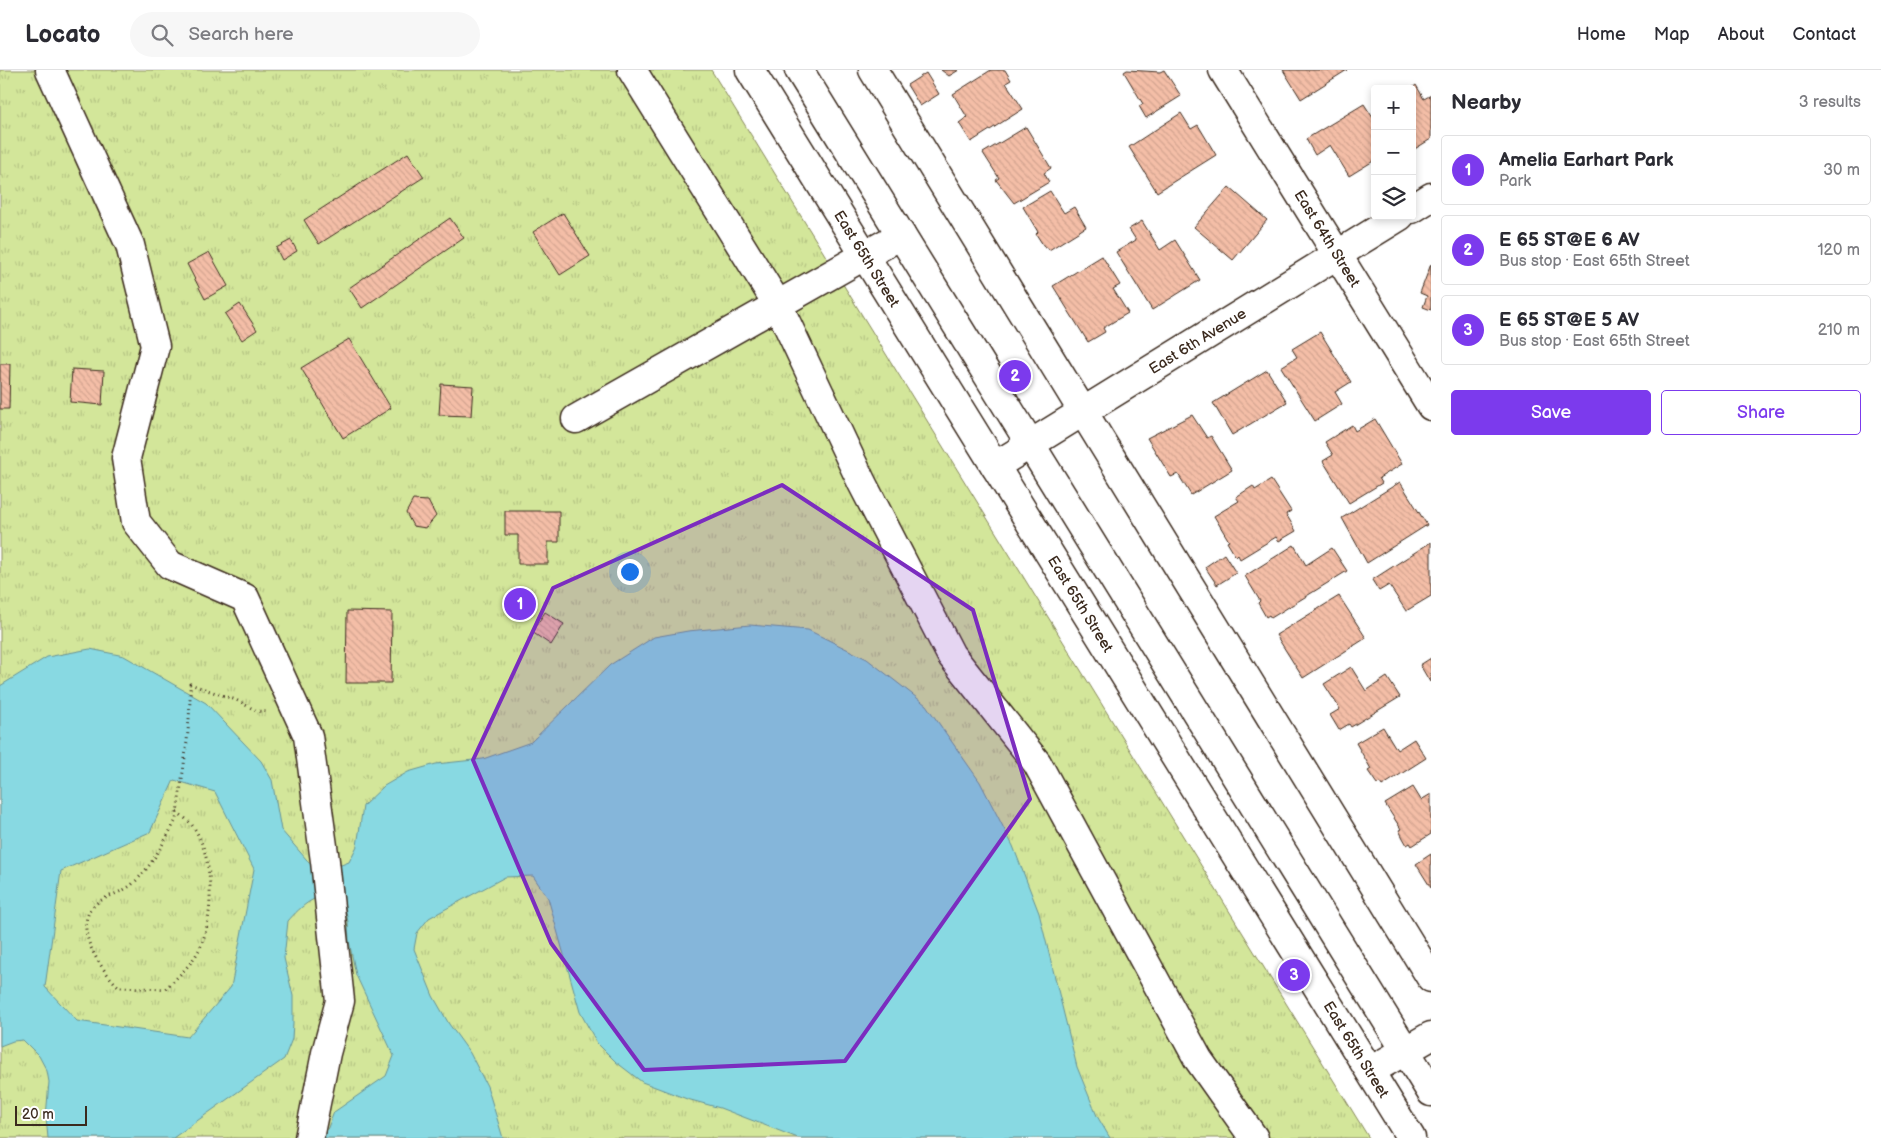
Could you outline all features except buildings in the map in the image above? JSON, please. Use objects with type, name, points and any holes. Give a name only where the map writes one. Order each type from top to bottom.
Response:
[{"type":"main road","points":[[50,70],[130,245],[154,346],[126,458],[136,522],[170,565],[245,598],[308,736],[325,862],[340,1001],[326,1053],[309,1138]]},
{"type":"main road","points":[[632,70],[778,305],[862,482],[951,655],[1037,763],[1198,1059],[1254,1138]]},
{"type":"main road","name":"East 65th Street","points":[[750,70],[1411,1138]]},
{"type":"main road","points":[[799,70],[1431,1092]]},
{"type":"main road","points":[[873,70],[1431,978]]},
{"type":"main road","name":"East 64th Street","points":[[1223,70],[1431,406]]},
{"type":"main road","points":[[1416,206],[1431,197]]},
{"type":"main road","name":"East 6th Avenue","points":[[995,466],[1393,220]]},
{"type":"main road","points":[[576,420],[901,235]]},
{"type":"main road","points":[[1370,1072],[1431,1036]]},
{"type":"path","points":[[177,812],[191,823],[198,836],[208,874],[211,908],[200,948],[182,974],[166,990],[119,987],[107,976],[96,957],[86,933],[85,923],[93,906],[130,886],[151,863],[176,820],[177,812],[182,785],[190,684],[236,700],[257,711],[283,712],[294,706]]},
{"type":"highlighted area","points":[[782,485],[973,610],[1030,799],[845,1061],[644,1070],[551,943],[473,760],[553,588]]},
{"type":"green space","points":[[0,70],[711,70],[1369,1138],[0,1138]]},
{"type":"water","points":[[750,625],[808,630],[867,659],[926,705],[980,782],[1013,846],[1039,913],[1077,1067],[1097,1116],[1110,1138],[798,1138],[720,1108],[687,1099],[642,1082],[616,1062],[597,1043],[580,1012],[548,898],[533,876],[505,877],[429,918],[417,933],[414,949],[433,996],[449,1024],[470,1053],[487,1086],[503,1138],[324,1138],[334,1112],[386,1076],[394,1056],[356,975],[349,941],[345,906],[338,895],[330,895],[310,901],[288,921],[284,958],[293,996],[293,1023],[292,1039],[284,1059],[173,1138],[48,1138],[46,1117],[49,1082],[47,1071],[39,1056],[23,1040],[13,1041],[0,1046],[0,686],[47,657],[90,649],[124,656],[206,703],[261,761],[272,780],[281,830],[313,867],[336,867],[349,862],[357,846],[363,806],[384,786],[408,772],[436,764],[483,759],[531,742],[610,665],[654,637],[688,631]],"holes":[[[174,780],[215,792],[254,869],[231,987],[188,1037],[77,1021],[45,987],[61,871],[150,832]]]},
{"type":"place","name":"E 65 ST@E 6 AV","points":[[1015,376]]},
{"type":"place","name":"Amelia Earhart Park","points":[[520,604]]},
{"type":"place","name":"E 65 ST@E 5 AV","points":[[1294,975]]}]
